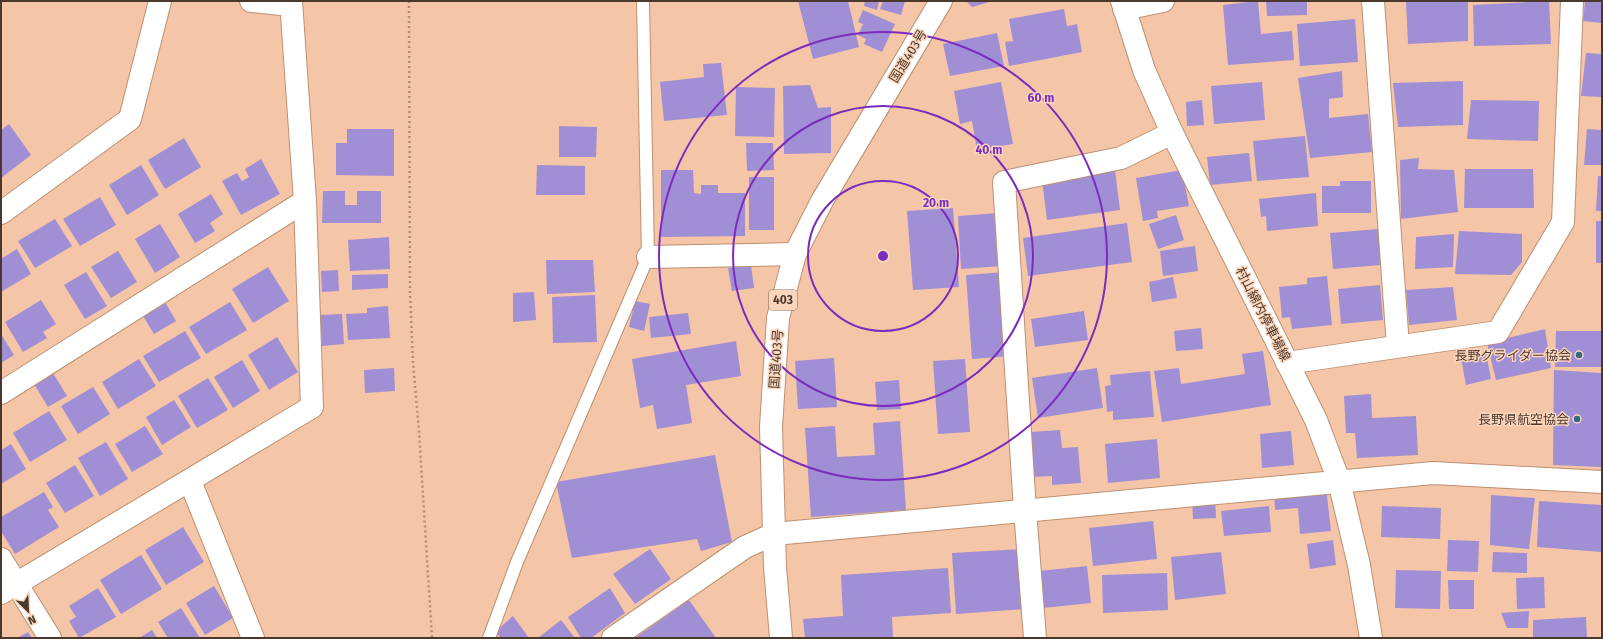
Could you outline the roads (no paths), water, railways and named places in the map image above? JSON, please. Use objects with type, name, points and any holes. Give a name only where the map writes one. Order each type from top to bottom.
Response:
[{"type":"main road","points":[[1,213],[130,119],[160,1]]},
{"type":"main road","points":[[9,588],[312,407],[305,201],[291,3],[251,1]]},
{"type":"main road","name":"国道403号","points":[[782,638],[775,567],[771,427],[778,318],[795,254],[822,201],[941,1]]},
{"type":"main road","points":[[1123,5],[1162,1]]},
{"type":"main road","points":[[1373,1],[1398,346]]},
{"type":"main road","points":[[1287,363],[1498,332],[1563,222],[1572,1]]},
{"type":"main road","name":"村山綿内停車場線","points":[[1123,5],[1144,70],[1172,134],[1316,420],[1339,482],[1359,565],[1371,638]]},
{"type":"main road","points":[[1035,638],[1025,510],[1004,182],[1121,158],[1172,134]]},
{"type":"main road","points":[[1,393],[305,201]]},
{"type":"main road","points":[[648,257],[795,254]]},
{"type":"main road","points":[[612,638],[745,547],[774,534],[1433,473],[1602,482]]},
{"type":"main road","points":[[190,480],[253,638]]},
{"type":"main road","points":[[1,559],[9,588],[50,638]]},
{"type":"lane","points":[[489,638],[517,562],[648,257],[643,1]]},
{"type":"place","name":"長野グライダー協会","points":[[1579,355]]},
{"type":"place","name":"長野県航空協会","points":[[1577,419]]}]
